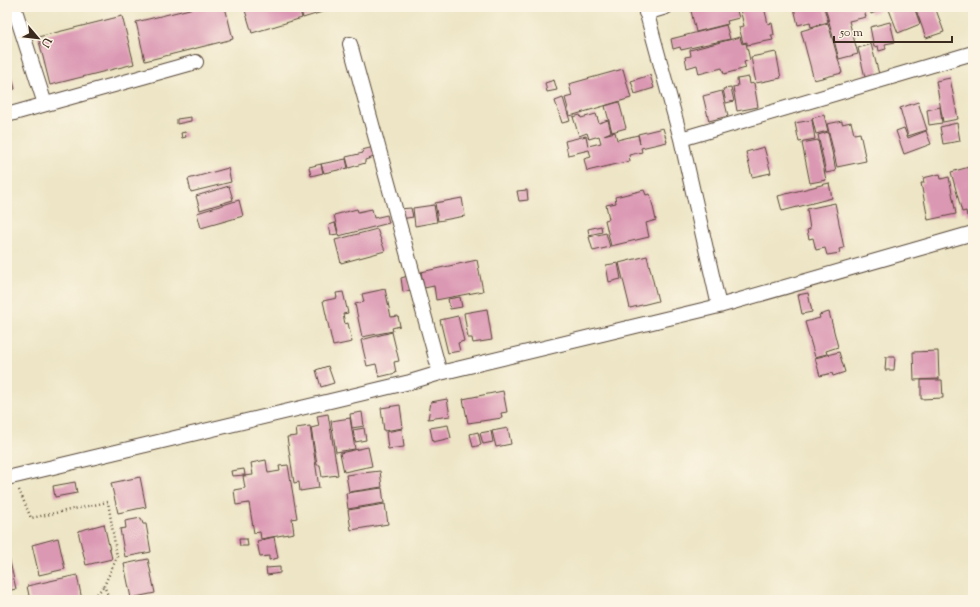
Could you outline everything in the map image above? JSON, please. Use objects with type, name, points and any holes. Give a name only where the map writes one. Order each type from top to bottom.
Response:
[{"type":"street","points":[[14,7],[45,104]]},
{"type":"street","points":[[666,7],[646,10],[681,139],[719,306]]},
{"type":"street","points":[[350,44],[440,373]]},
{"type":"street","points":[[681,139],[973,53]]},
{"type":"street","points":[[7,115],[196,62]]},
{"type":"street","points":[[10,477],[410,382],[440,373],[719,306],[973,233]]},
{"type":"path","points":[[10,477],[31,518],[108,502],[117,557],[104,586],[92,600]]},
{"type":"path","points":[[104,586],[110,600]]},
{"type":"building","points":[[198,7],[225,7],[233,39],[145,61],[136,22]]},
{"type":"building","points":[[244,7],[299,7],[302,18],[252,33]]},
{"type":"building","points":[[300,7],[338,7],[303,18]]},
{"type":"building","points":[[705,7],[736,7],[739,18],[727,21],[728,24],[696,32],[691,11]]},
{"type":"building","points":[[747,7],[764,7],[768,24],[772,23],[774,35],[771,35],[773,40],[747,45],[747,42],[743,43],[739,27],[744,26],[740,9]]},
{"type":"building","points":[[824,7],[828,22],[811,27],[810,22],[798,25],[794,8]]},
{"type":"building","points":[[825,7],[863,7],[866,17],[849,21],[858,54],[839,59]]},
{"type":"building","points":[[869,7],[888,7],[871,14]]},
{"type":"building","points":[[888,7],[914,7],[920,24],[898,33]]},
{"type":"building","points":[[915,7],[935,7],[944,32],[926,38]]},
{"type":"building","points":[[122,16],[134,64],[50,85],[38,37]]},
{"type":"building","points":[[890,22],[895,42],[885,44],[886,49],[879,51],[878,46],[874,47],[870,27]]},
{"type":"building","points":[[828,23],[842,73],[814,80],[801,31]]},
{"type":"building","points":[[726,25],[730,39],[681,50],[680,47],[673,49],[671,39]]},
{"type":"building","points":[[740,37],[742,44],[746,43],[750,60],[744,62],[746,68],[724,74],[722,68],[699,74],[697,65],[687,68],[685,57],[691,56],[690,50]]},
{"type":"building","points":[[871,44],[879,74],[865,77],[858,48]]},
{"type":"building","points":[[776,52],[781,78],[756,83],[751,57]]},
{"type":"building","points":[[9,65],[15,89],[7,91],[7,66]]},
{"type":"building","points":[[623,69],[631,98],[570,116],[565,98],[572,96],[569,84]]},
{"type":"building","points":[[650,75],[654,88],[635,94],[631,81]]},
{"type":"building","points":[[749,77],[750,84],[754,83],[758,107],[737,111],[733,87],[738,86],[737,79]]},
{"type":"building","points":[[950,78],[958,119],[943,122],[936,81]]},
{"type":"building","points":[[554,80],[557,90],[547,92],[545,83]]},
{"type":"building","points":[[731,88],[734,101],[726,103],[723,89]]},
{"type":"building","points":[[722,91],[728,116],[709,121],[703,96]]},
{"type":"building","points":[[563,98],[570,121],[562,123],[555,101]]},
{"type":"building","points":[[619,102],[626,128],[612,132],[605,106]]},
{"type":"building","points":[[918,102],[927,130],[908,136],[900,108]]},
{"type":"building","points":[[940,107],[942,123],[929,125],[927,110]]},
{"type":"building","points":[[596,114],[599,123],[608,120],[611,132],[604,135],[615,132],[617,140],[638,135],[640,144],[638,134],[663,128],[667,142],[641,148],[642,152],[629,155],[630,161],[587,171],[584,159],[591,157],[589,150],[568,155],[565,141],[586,136],[588,146],[601,143],[599,136],[589,139],[587,133],[579,136],[573,117],[580,115],[581,118]]},
{"type":"building","points":[[824,115],[828,131],[816,134],[812,118]]},
{"type":"building","points":[[191,117],[191,121],[177,124],[177,119]]},
{"type":"building","points":[[812,120],[815,139],[799,142],[795,123]]},
{"type":"building","points":[[842,121],[842,124],[851,122],[854,134],[860,133],[866,161],[837,167],[827,124]]},
{"type":"building","points":[[957,123],[960,141],[943,144],[940,127]]},
{"type":"building","points":[[904,128],[908,138],[926,131],[931,144],[904,154],[896,131]]},
{"type":"building","points":[[185,132],[186,137],[182,138],[181,133]]},
{"type":"building","points":[[828,132],[836,171],[826,173],[818,135]]},
{"type":"building","points":[[818,140],[826,180],[810,183],[802,143]]},
{"type":"building","points":[[374,147],[377,156],[365,160],[365,163],[349,168],[346,157],[363,153],[362,150]]},
{"type":"building","points":[[764,147],[771,173],[752,177],[746,152]]},
{"type":"building","points":[[346,159],[348,168],[324,173],[321,164]]},
{"type":"building","points":[[321,164],[323,173],[311,176],[309,167]]},
{"type":"building","points":[[973,166],[973,214],[967,216],[966,211],[962,212],[951,172]]},
{"type":"building","points":[[228,168],[231,182],[191,192],[188,179]]},
{"type":"building","points":[[940,174],[941,179],[949,177],[956,214],[928,220],[921,183],[924,183],[923,178]]},
{"type":"building","points":[[829,183],[832,198],[782,211],[778,196]]},
{"type":"building","points":[[229,186],[233,200],[200,210],[196,196]]},
{"type":"building","points":[[527,190],[528,200],[519,201],[517,191]]},
{"type":"building","points":[[644,190],[646,195],[650,194],[656,220],[646,223],[649,237],[611,246],[605,220],[609,219],[606,205],[616,203],[615,197]]},
{"type":"building","points":[[462,198],[465,216],[438,221],[435,203]]},
{"type":"building","points":[[239,200],[243,216],[201,228],[197,213]]},
{"type":"building","points":[[835,203],[844,248],[839,249],[840,253],[827,255],[825,248],[816,250],[813,238],[809,239],[807,230],[810,229],[807,209]]},
{"type":"building","points":[[434,205],[437,222],[415,226],[413,208]]},
{"type":"building","points":[[411,208],[413,217],[401,219],[399,209]]},
{"type":"building","points":[[357,209],[358,212],[372,209],[374,218],[387,215],[389,223],[339,236],[334,215]]},
{"type":"building","points":[[335,223],[338,234],[331,235],[329,225]]},
{"type":"building","points":[[601,226],[602,232],[589,235],[588,229]]},
{"type":"building","points":[[377,229],[385,251],[341,263],[335,240]]},
{"type":"building","points":[[606,233],[610,247],[593,251],[589,237]]},
{"type":"building","points":[[647,256],[658,301],[630,308],[619,263]]},
{"type":"building","points":[[477,260],[483,291],[436,300],[434,286],[424,288],[421,272]]},
{"type":"building","points":[[618,263],[621,279],[609,282],[606,265]]},
{"type":"building","points":[[408,276],[411,290],[403,292],[401,278]]},
{"type":"building","points":[[385,289],[391,317],[398,316],[400,326],[392,328],[393,331],[362,337],[355,304],[364,302],[362,294]]},
{"type":"building","points":[[343,292],[348,313],[343,314],[345,324],[348,323],[352,342],[333,346],[323,301],[337,298],[336,293]]},
{"type":"building","points":[[808,293],[812,312],[802,314],[798,295]]},
{"type":"building","points":[[460,297],[462,307],[450,309],[448,299]]},
{"type":"building","points":[[487,309],[492,340],[473,343],[472,338],[468,338],[464,313]]},
{"type":"building","points":[[829,312],[838,347],[826,351],[827,354],[815,357],[805,322],[820,318],[819,315]]},
{"type":"building","points":[[458,316],[464,341],[458,343],[460,351],[448,353],[440,320]]},
{"type":"building","points":[[392,332],[399,361],[394,362],[396,373],[379,377],[376,364],[367,366],[361,340]]},
{"type":"building","points":[[938,351],[939,379],[914,380],[913,352]]},
{"type":"building","points":[[839,352],[845,372],[833,376],[832,373],[820,376],[815,358]]},
{"type":"building","points":[[886,357],[895,357],[894,370],[885,370]]},
{"type":"building","points":[[328,366],[334,383],[321,387],[316,370]]},
{"type":"building","points":[[921,380],[942,380],[943,398],[921,399]]},
{"type":"building","points":[[503,391],[507,412],[501,413],[502,418],[468,423],[463,399]]},
{"type":"building","points":[[447,399],[450,416],[428,419],[431,402]]},
{"type":"building","points":[[400,405],[403,428],[384,431],[381,408]]},
{"type":"building","points":[[362,412],[364,426],[352,428],[350,414]]},
{"type":"building","points":[[328,414],[338,475],[322,477],[320,465],[317,465],[311,428],[319,426],[317,416]]},
{"type":"building","points":[[350,418],[355,449],[336,452],[331,421]]},
{"type":"building","points":[[448,425],[451,438],[433,442],[430,428]]},
{"type":"building","points":[[310,426],[319,488],[300,491],[299,482],[294,483],[287,437],[297,436],[296,428]]},
{"type":"building","points":[[364,428],[366,440],[355,442],[353,430]]},
{"type":"building","points":[[508,428],[511,444],[496,447],[492,431]]},
{"type":"building","points":[[402,429],[404,447],[388,449],[386,432]]},
{"type":"building","points":[[491,431],[493,442],[483,444],[480,433]]},
{"type":"building","points":[[478,432],[481,445],[473,447],[470,434]]},
{"type":"building","points":[[368,447],[372,466],[344,472],[340,453]]},
{"type":"building","points":[[266,460],[268,473],[280,471],[279,466],[288,465],[297,518],[292,519],[294,533],[261,539],[260,532],[254,533],[249,503],[236,505],[234,490],[245,488],[243,476],[253,475],[251,463]]},
{"type":"building","points":[[244,469],[245,475],[232,476],[231,471]]},
{"type":"building","points":[[380,471],[382,487],[349,492],[346,475]]},
{"type":"building","points":[[140,477],[146,507],[118,513],[111,483]]},
{"type":"building","points":[[75,482],[77,493],[55,497],[53,486]]},
{"type":"building","points":[[382,488],[384,503],[348,509],[346,493]]},
{"type":"building","points":[[385,504],[388,524],[351,530],[348,510]]},
{"type":"building","points":[[141,518],[143,524],[146,524],[151,552],[125,557],[120,529],[126,528],[125,521]]},
{"type":"building","points":[[104,524],[112,559],[86,565],[78,531]]},
{"type":"building","points":[[274,537],[278,558],[269,560],[269,556],[260,557],[257,541]]},
{"type":"building","points":[[58,538],[65,569],[39,575],[32,545]]},
{"type":"building","points":[[239,539],[247,539],[248,546],[240,546]]},
{"type":"building","points":[[7,548],[16,589],[7,591]]},
{"type":"building","points":[[148,559],[155,593],[131,598],[124,564]]},
{"type":"building","points":[[280,567],[280,573],[267,575],[266,568]]},
{"type":"building","points":[[77,575],[82,600],[30,600],[27,586]]}]
